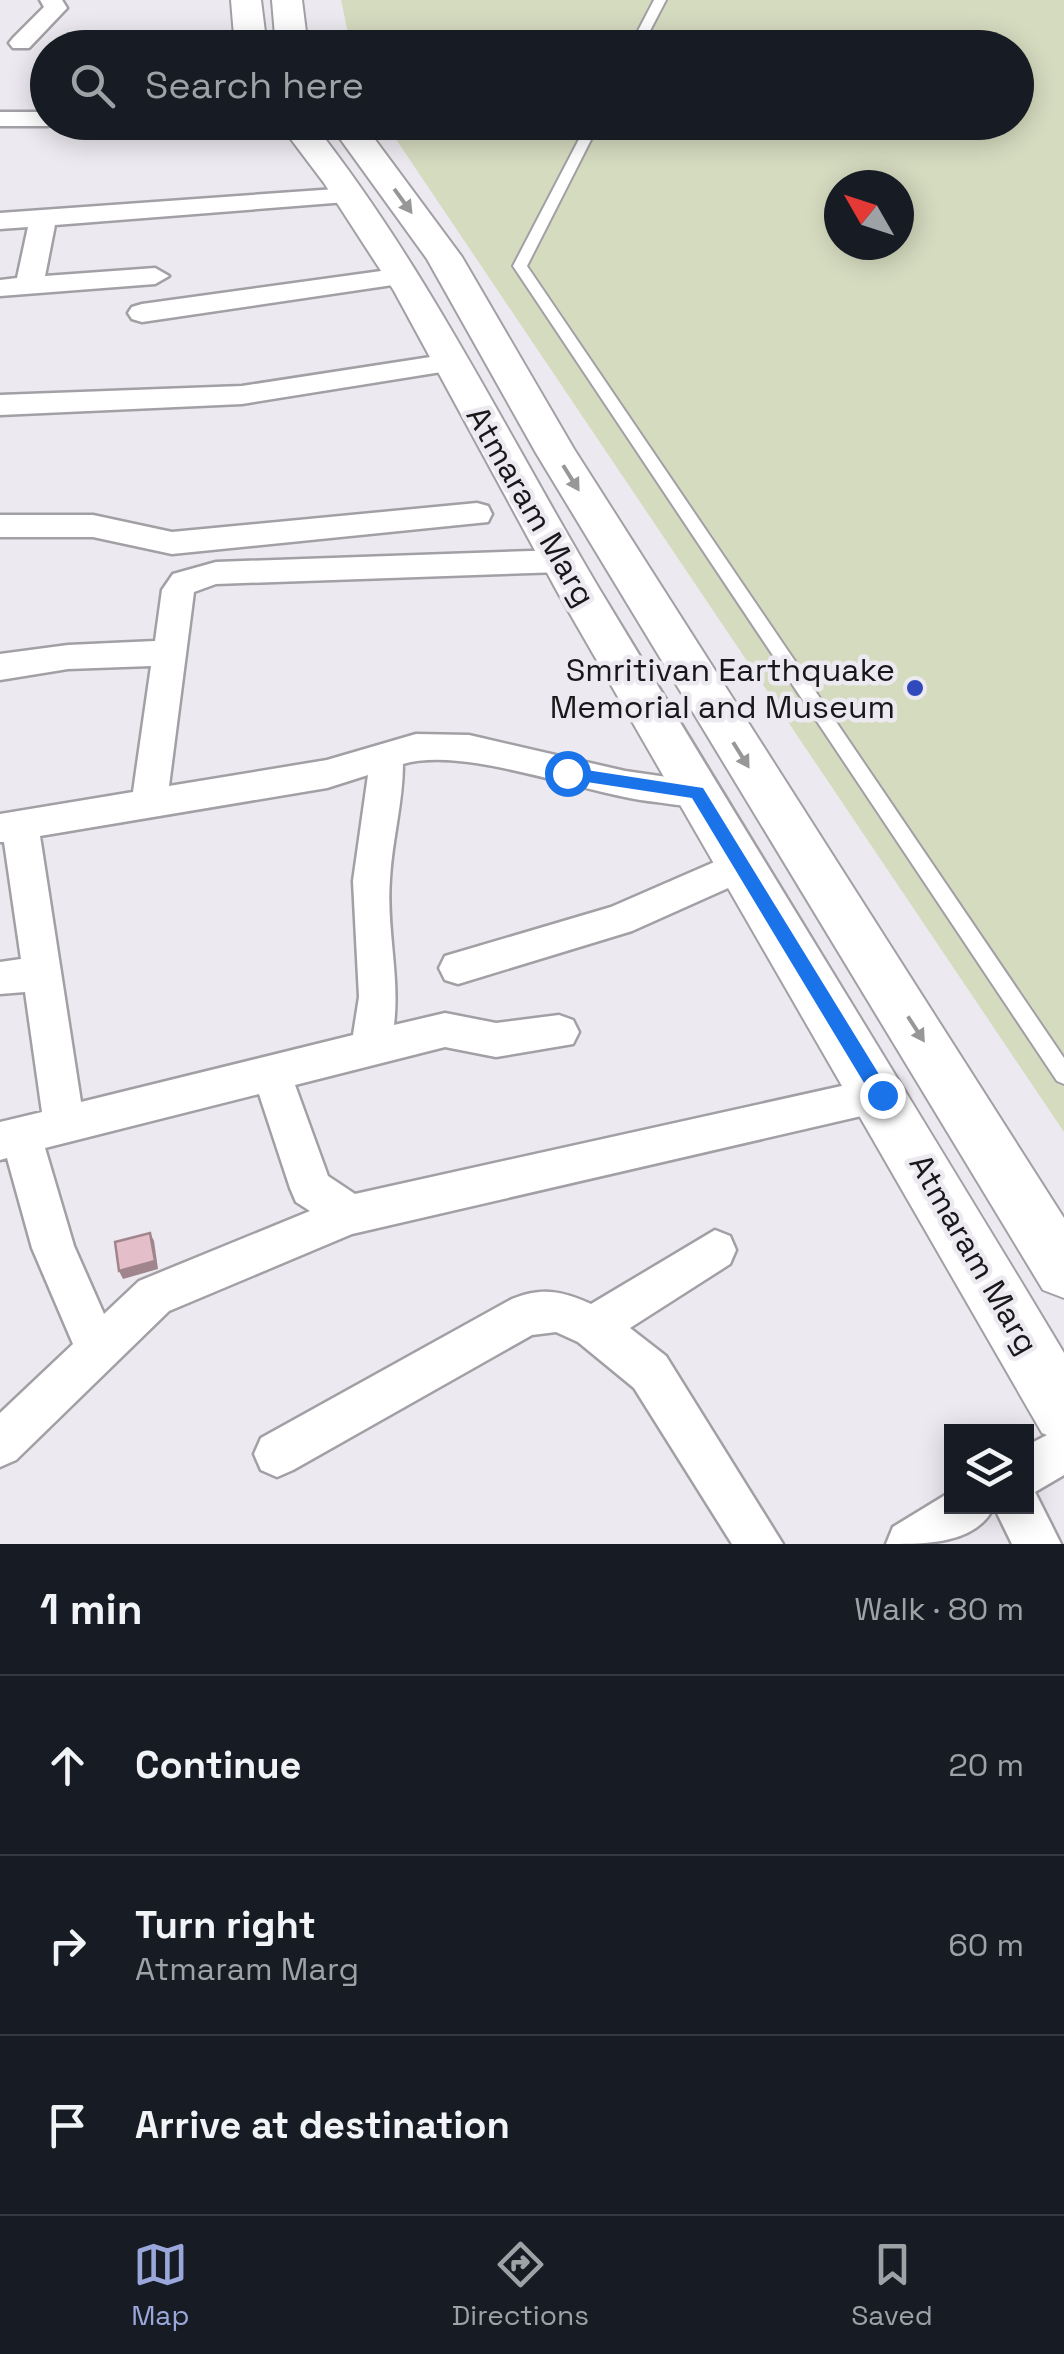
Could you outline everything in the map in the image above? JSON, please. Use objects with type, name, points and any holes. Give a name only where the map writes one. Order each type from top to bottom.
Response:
[{"type":"main road","points":[[246,0],[249,30]]},
{"type":"main road","points":[[287,0],[290,30]]},
{"type":"main road","name":"Atmaram Marg","points":[[308,140],[404,276],[562,561],[882,1095],[1064,1411]]},
{"type":"main road","name":"Atmaram Marg","points":[[357,140],[444,257],[566,470],[1064,1270]]},
{"type":"street","points":[[11,41],[56,8],[51,0]]},
{"type":"street","points":[[0,119],[30,119]]},
{"type":"street","points":[[0,221],[350,196]]},
{"type":"street","points":[[29,286],[43,218]]},
{"type":"street","points":[[0,288],[155,276]]},
{"type":"street","points":[[142,313],[404,276]]},
{"type":"street","points":[[0,405],[153,402],[260,393],[386,370],[450,363]]},
{"type":"street","points":[[0,526],[93,526],[172,543],[477,514]]},
{"type":"street","points":[[149,802],[178,590],[184,582],[200,575],[562,561]]},
{"type":"street","points":[[0,667],[68,657],[168,653]]},
{"type":"street","points":[[64,1123],[44,973],[10,827],[149,802],[238,792],[328,774],[416,746],[444,746],[625,785],[697,792]]},
{"type":"street","points":[[371,1049],[378,997],[372,881],[385,796],[386,756]]},
{"type":"street","points":[[458,968],[619,920],[742,865]]},
{"type":"street","points":[[0,978],[44,973]]},
{"type":"street","points":[[97,1348],[11,1139],[445,1030],[496,1040],[559,1032]]},
{"type":"street","points":[[271,1074],[297,1139],[311,1188],[350,1215]]},
{"type":"street","points":[[0,1444],[154,1296],[350,1215],[882,1095]]},
{"type":"street","points":[[593,1327],[716,1250]]},
{"type":"street","points":[[277,1454],[527,1314],[558,1311],[593,1327],[650,1372],[758,1544]]},
{"type":"street","points":[[1034,1467],[1064,1449]]},
{"type":"street","points":[[910,1544],[958,1514]]},
{"type":"street","points":[[1021,1514],[1037,1544]]},
{"type":"lane","points":[[644,30],[660,0]]},
{"type":"lane","points":[[585,140],[520,266],[1064,1075]]},
{"type":"green space","name":"Smritivan Earthquake Memorial and Museum","points":[[341,0],[1064,0],[1064,1132],[396,140],[1034,140],[1034,30],[347,30]]},
{"type":"building","points":[[150,1233],[155,1261],[119,1271],[115,1242]]},
{"type":"place","name":"Smritivan Earthquake Memorial and Museum","points":[[915,688]]},
{"type":"route","points":[[567,773],[625,785],[697,792],[882,1095]]}]
